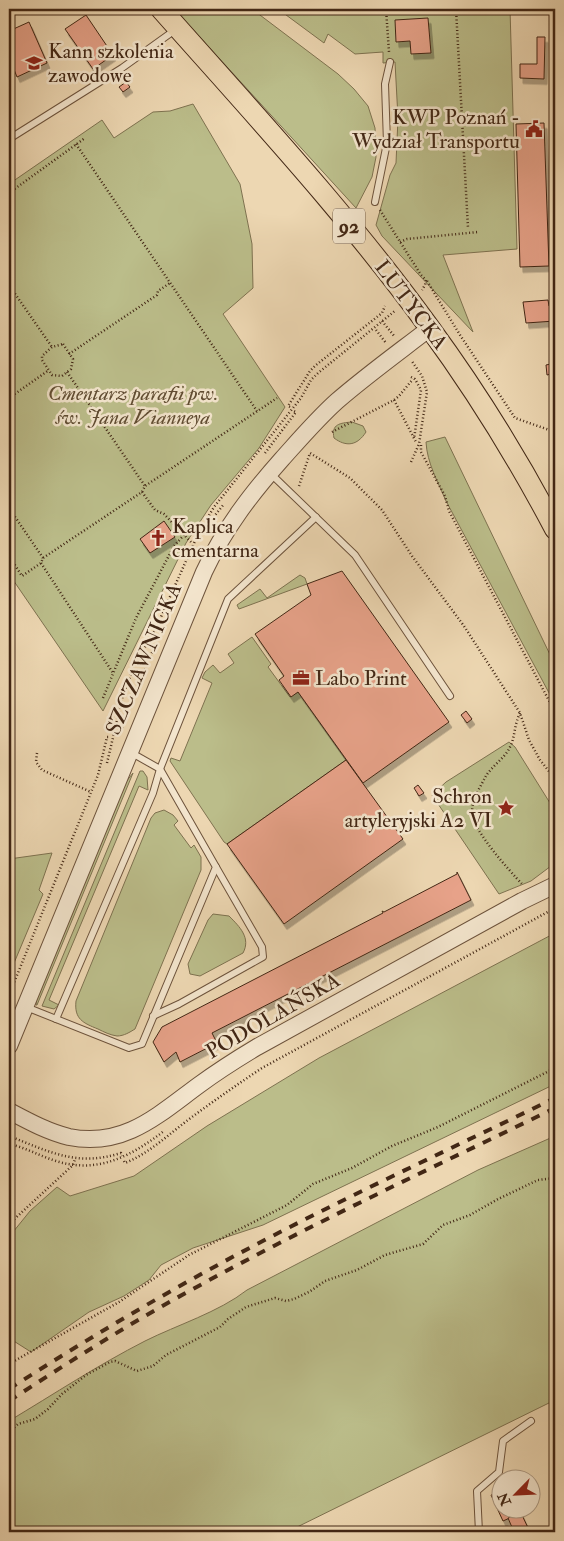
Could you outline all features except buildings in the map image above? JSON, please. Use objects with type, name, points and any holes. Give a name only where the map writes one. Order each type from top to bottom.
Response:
[{"type":"main road","name":"LUTYCKA","points":[[161,9],[326,198],[399,287],[430,328],[492,418],[538,496],[555,529]]},
{"type":"street","name":"SZCZAWNICKA","points":[[9,1046],[211,556],[239,512],[310,427],[337,401],[430,328]]},
{"type":"street","name":"PODOLAŃSKA","points":[[9,1112],[53,1133],[78,1138],[103,1138],[133,1131],[155,1119],[222,1069],[257,1047],[555,885]]},
{"type":"lane","points":[[9,139],[122,68],[178,28]]},
{"type":"lane","points":[[375,202],[387,143],[385,84],[390,62]]},
{"type":"lane","points":[[270,473],[355,555],[450,696]]},
{"type":"lane","points":[[56,1019],[153,793],[160,769],[228,599],[316,517]]},
{"type":"lane","points":[[129,752],[160,769],[262,947],[263,957],[179,1004],[153,1016]]},
{"type":"lane","points":[[25,1006],[129,1048],[142,1044],[216,867]]},
{"type":"lane","points":[[479,1532],[477,1491],[499,1472],[503,1441],[531,1421]]},
{"type":"path","points":[[386,9],[390,62]]},
{"type":"path","points":[[456,9],[468,228]]},
{"type":"path","points":[[9,193],[85,138]]},
{"type":"path","points":[[76,144],[257,411]]},
{"type":"path","points":[[375,202],[514,418],[555,432]]},
{"type":"path","points":[[400,242],[407,239],[478,232]]},
{"type":"path","points":[[418,280],[421,275]]},
{"type":"path","points":[[423,289],[426,285],[426,280]]},
{"type":"path","points":[[70,354],[157,295],[158,292],[170,283]]},
{"type":"path","points":[[9,285],[52,347]]},
{"type":"path","points":[[290,407],[288,406],[310,371],[371,323],[382,313],[385,306]]},
{"type":"path","points":[[382,321],[394,336]]},
{"type":"path","points":[[376,330],[386,343]]},
{"type":"path","points":[[63,344],[70,354],[73,359],[71,369],[62,376],[52,375],[42,360],[42,356],[52,347],[63,344]]},
{"type":"path","points":[[9,398],[49,370]]},
{"type":"path","points":[[66,372],[145,486]]},
{"type":"path","points":[[411,462],[419,444],[426,399],[426,384],[419,372]]},
{"type":"path","points":[[332,432],[394,400],[412,378],[415,379],[421,390],[414,439]]},
{"type":"path","points":[[9,556],[22,576],[41,563],[43,558],[142,492],[145,486],[277,398]]},
{"type":"path","points":[[394,400],[416,442]]},
{"type":"path","points":[[421,445],[421,452],[445,496],[449,511],[555,712]]},
{"type":"path","points":[[295,497],[310,453],[350,478],[387,517],[412,556],[464,626],[520,713],[529,740],[540,760],[555,779]]},
{"type":"path","points":[[142,492],[154,510],[164,514],[191,542]]},
{"type":"path","points":[[9,508],[43,558]]},
{"type":"path","points":[[103,698],[136,618],[174,546],[184,535]]},
{"type":"path","points":[[41,563],[113,673]]},
{"type":"path","points":[[520,713],[515,723],[511,746],[487,774],[476,794],[472,812],[475,826],[501,861],[525,887]]},
{"type":"path","points":[[9,994],[91,792],[100,768],[107,737],[110,737]]},
{"type":"path","points":[[37,753],[36,762],[42,770],[91,792]]},
{"type":"path","points":[[124,1161],[125,1163],[142,1155],[232,1087],[262,1068],[555,908]]},
{"type":"path","points":[[9,1364],[118,1302],[190,1255],[287,1204],[313,1184],[352,1168],[392,1146],[438,1127],[555,1068]]},
{"type":"path","points":[[9,1144],[16,1146]]},
{"type":"path","points":[[9,1224],[73,1165],[75,1159]]},
{"type":"path","points":[[9,1432],[18,1424],[35,1419],[48,1410],[62,1394],[86,1376],[110,1362],[115,1362],[137,1371],[153,1366],[166,1355],[220,1327],[228,1319],[246,1308],[275,1298],[286,1302],[294,1299],[325,1281],[357,1270],[385,1255],[423,1244],[443,1225],[470,1215],[498,1198],[538,1180],[555,1178]]},
{"type":"green space","points":[[174,9],[252,9],[338,74],[354,89],[368,106],[375,128],[376,157],[372,177],[356,208]]},
{"type":"green space","points":[[278,9],[510,9],[517,249],[443,255],[473,332],[382,236],[376,225],[390,175],[396,163],[398,118],[395,62],[383,63],[383,52],[355,54],[328,34],[324,43]]},
{"type":"green space","name":"Cmentarz parafii pw. św. Jana Vianneya","points":[[193,104],[240,184],[252,244],[253,288],[223,314],[285,407],[259,448],[211,505],[186,543],[103,711],[9,574],[9,184],[102,120],[114,138],[153,112],[170,111]]},
{"type":"green space","points":[[352,422],[363,426],[366,432],[363,437],[351,444],[343,443],[334,438],[333,433],[337,425]]},
{"type":"green space","points":[[445,437],[555,665],[555,704],[446,501],[433,472],[426,442]]},
{"type":"green space","points":[[300,575],[305,578],[307,584],[239,609],[237,605],[260,589],[267,598]]},
{"type":"green space","points":[[252,637],[271,664],[268,667],[290,697],[298,692],[346,760],[227,844],[170,761],[171,758],[180,761],[212,683],[202,678],[205,672],[213,665],[220,673],[234,663],[228,654]]},
{"type":"green space","points":[[509,742],[515,747],[555,811],[555,863],[531,881],[499,894],[432,795],[446,782]]},
{"type":"green space","points":[[140,771],[143,771],[147,777],[148,790],[139,786],[49,1000],[59,1005],[54,1009],[42,1006]]},
{"type":"green space","points":[[133,773],[36,1005],[37,991],[125,783]]},
{"type":"green space","points":[[164,810],[173,815],[178,821],[174,825],[191,848],[194,845],[201,857],[201,870],[135,1029],[124,1035],[114,1036],[81,1020],[76,1012],[76,1001],[151,818],[155,813]]},
{"type":"green space","points":[[52,853],[39,890],[43,894],[9,975],[9,859]]},
{"type":"green space","points":[[213,914],[229,916],[233,920],[243,933],[246,942],[245,948],[243,953],[200,976],[190,974],[188,964],[208,920]]},
{"type":"green space","points":[[555,933],[555,1084],[263,1225],[193,1248],[161,1265],[149,1280],[124,1296],[89,1312],[31,1352],[9,1338],[9,1237],[30,1211],[57,1187],[70,1196],[134,1176],[207,1126],[319,1058]]},
{"type":"green space","points":[[555,1136],[555,1400],[287,1532],[9,1532],[9,1421],[145,1341],[224,1305],[247,1290],[478,1170]]},
{"type":"railway","points":[[9,1389],[119,1321],[277,1233],[555,1098]]},
{"type":"railway","points":[[9,1401],[123,1329],[237,1265],[373,1196],[555,1108]]},
{"type":"place","name":"Kann szkolenia zawodowe","points":[[34,63]]},
{"type":"place","name":"KWP Poznań - Wydział Transportu","points":[[534,129]]},
{"type":"place","name":"Kaplica cmentarna","points":[[158,538]]},
{"type":"place","name":"Labo Print","points":[[301,678]]},
{"type":"place","name":"Schron artyleryjski A2 VI","points":[[506,808]]}]
